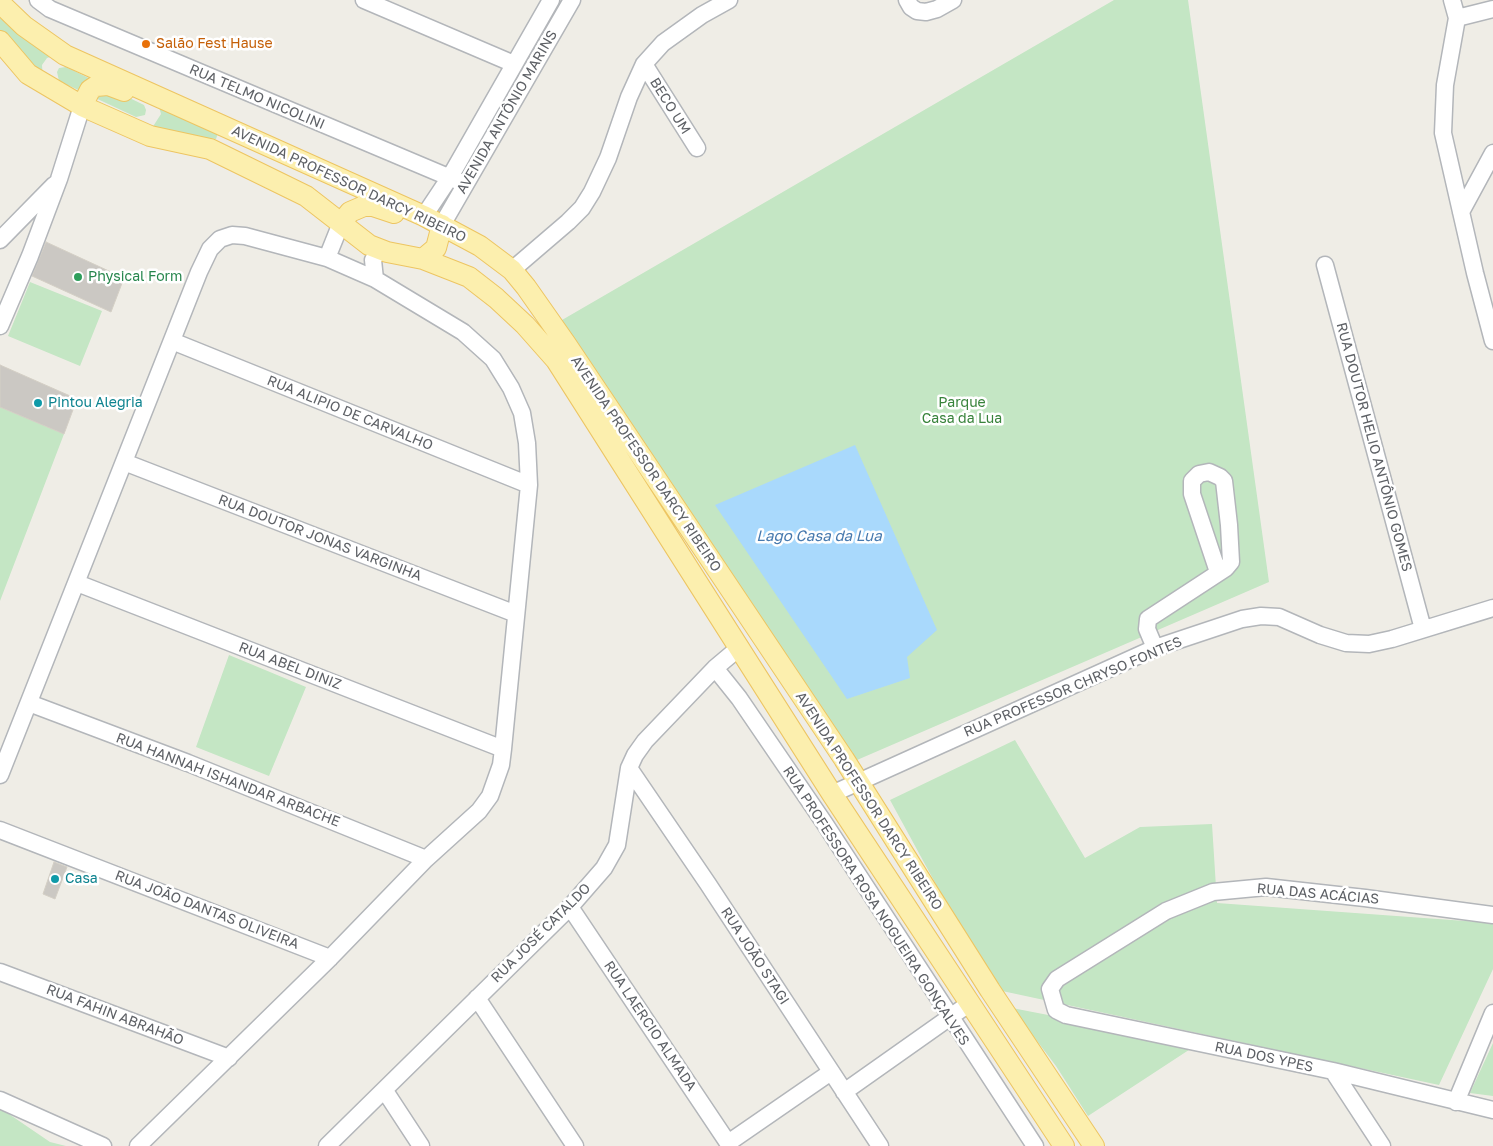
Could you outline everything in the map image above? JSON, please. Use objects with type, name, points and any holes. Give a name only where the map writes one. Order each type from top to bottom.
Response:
[{"type":"main road","name":"AVENIDA PROFESSOR DARCY RIBEIRO","points":[[0,3],[24,26],[65,55],[167,99],[442,225],[480,246],[512,270],[587,374],[1094,1146]]},
{"type":"main road","name":"AVENIDA PROFESSOR DARCY RIBEIRO","points":[[0,41],[28,74],[82,106],[150,136],[210,149],[306,196],[369,245],[423,259],[469,277],[496,298],[525,325],[556,360],[832,794],[1064,1146]]},
{"type":"main road","points":[[82,106],[90,90],[102,84],[144,99],[154,101],[167,99]]},
{"type":"main road","points":[[341,223],[350,212],[364,206],[373,206],[400,214],[418,214]]},
{"type":"main road","points":[[423,259],[436,248],[442,225]]},
{"type":"main road","points":[[469,277],[498,275],[512,270]]},
{"type":"street","name":"RUA TELMO NICOLINI","points":[[38,0],[50,9],[458,180]]},
{"type":"street","points":[[364,0],[514,64]]},
{"type":"street","name":"AVENIDA ANTÔNIO MARINS","points":[[442,225],[458,180],[514,64],[550,0]]},
{"type":"street","name":"AVENIDA ANTÔNIO MARINS","points":[[418,214],[458,180],[572,0]]},
{"type":"street","points":[[512,270],[582,208],[608,158],[629,97],[644,64],[663,43],[702,15],[729,0]]},
{"type":"street","points":[[907,0],[911,7],[926,12],[953,0]]},
{"type":"street","points":[[1452,0],[1457,18],[1445,85],[1444,133],[1461,212],[1493,341]]},
{"type":"street","points":[[1457,18],[1493,9]]},
{"type":"street","name":"BECO UM","points":[[644,64],[696,148]]},
{"type":"street","points":[[0,326],[30,256],[59,179],[82,106]]},
{"type":"street","points":[[1461,212],[1493,153]]},
{"type":"street","points":[[0,240],[59,179]]},
{"type":"street","points":[[327,258],[341,223]]},
{"type":"street","points":[[0,775],[199,272],[210,249],[220,239],[232,236],[245,236],[327,258],[375,279],[463,332],[493,360],[511,388],[522,413],[527,443],[529,485],[501,766],[490,796],[479,811],[426,859],[330,958],[138,1146]]},
{"type":"street","points":[[375,279],[373,260],[379,249]]},
{"type":"street","name":"RUA DOUTOR HELIO ANTÔNIO GOMES","points":[[1325,265],[1423,629]]},
{"type":"street","name":"RUA ALIPIO DE CARVALHO","points":[[172,341],[529,485]]},
{"type":"street","name":"RUA DOUTOR JONAS VARGINHA","points":[[124,462],[516,614]]},
{"type":"street","points":[[1155,648],[1147,629],[1148,618],[1191,592],[1226,568],[1230,562],[1229,524],[1224,482],[1220,477],[1209,472],[1198,474],[1192,481],[1192,494],[1218,572]]},
{"type":"street","name":"RUA ABEL DINIZ","points":[[77,583],[503,749]]},
{"type":"street","name":"RUA PROFESSOR CHRYSO FONTES","points":[[832,794],[856,781],[1155,648],[1242,619],[1261,616],[1280,617],[1320,635],[1346,643],[1369,644],[1493,608]]},
{"type":"street","name":"RUA JOSÉ CATALDO","points":[[328,1146],[570,907],[614,853],[620,835],[628,768],[645,741],[714,668],[740,647]]},
{"type":"street","name":"RUA PROFESSORA ROSA NOGUEIRA GONÇALVES","points":[[714,668],[739,698],[825,824],[949,1018],[1035,1146]]},
{"type":"street","name":"RUA HANNAH ISHANDAR ARBACHE","points":[[29,703],[188,763],[426,859]]},
{"type":"street","name":"RUA JOÃO STAGI","points":[[628,768],[708,884],[880,1146]]},
{"type":"street","name":"RUA JOÃO DANTAS OLIVEIRA","points":[[0,830],[330,958]]},
{"type":"street","name":"RUA DAS ACÁCIAS","points":[[1050,989],[1057,979],[1166,911],[1213,892],[1266,887],[1493,915]]},
{"type":"street","name":"RUA LAERCIO ALMADA","points":[[570,907],[729,1144]]},
{"type":"street","name":"RUA FAHIN ABRAHÃO","points":[[0,972],[229,1058]]},
{"type":"street","name":"RUA DOS YPES","points":[[1050,989],[1056,1010],[1066,1015],[1333,1072],[1493,1110]]},
{"type":"street","points":[[477,998],[575,1146]]},
{"type":"street","points":[[844,1092],[970,1003]]},
{"type":"street","points":[[1456,1102],[1493,1013]]},
{"type":"street","points":[[729,1144],[831,1072]]},
{"type":"street","points":[[1333,1072],[1382,1146]]},
{"type":"street","points":[[385,1091],[421,1146]]},
{"type":"street","points":[[0,1100],[103,1146]]},
{"type":"green space","name":"Parque Casa da Lua","points":[[1114,0],[1188,0],[1269,582],[857,760],[562,320]]},
{"type":"green space","points":[[0,18],[15,31],[56,55],[47,58],[42,65],[43,79],[0,36]]},
{"type":"green space","points":[[66,67],[144,105],[145,115],[136,117],[59,81],[57,72],[59,68]]},
{"type":"green space","points":[[158,103],[218,133],[216,139],[163,134],[152,128],[161,114]]},
{"type":"green space","points":[[30,282],[102,311],[80,366],[8,336]]},
{"type":"green space","points":[[0,407],[64,434],[0,601]]},
{"type":"green space","points":[[229,655],[306,687],[269,776],[196,747]]},
{"type":"green space","points":[[1015,740],[1085,858],[1140,827],[1212,824],[1217,903],[1493,923],[1493,969],[1439,1085],[993,989],[890,800]]},
{"type":"green space","points":[[1012,1008],[1198,1044],[1088,1116],[1056,1066]]},
{"type":"green space","points":[[1493,1043],[1493,1096],[1470,1093]]},
{"type":"green space","points":[[0,1103],[3,1110],[50,1142],[66,1146],[0,1146]]},
{"type":"water","name":"Lago Casa da Lua","points":[[855,445],[937,630],[907,657],[910,678],[847,699],[715,505]]},
{"type":"building","name":"Physical Form","points":[[46,242],[124,278],[111,312],[32,276]]},
{"type":"building","name":"Pintou Alegria","points":[[0,365],[77,399],[64,434],[0,407]]},
{"type":"building","name":"Casa","points":[[54,862],[67,867],[55,899],[43,894]]},
{"type":"place","name":"Salão Fest Hause","points":[[146,44]]},
{"type":"place","name":"Physical Form","points":[[78,277]]},
{"type":"place","name":"Pintou Alegria","points":[[38,403]]},
{"type":"place","name":"Casa","points":[[55,879]]}]
